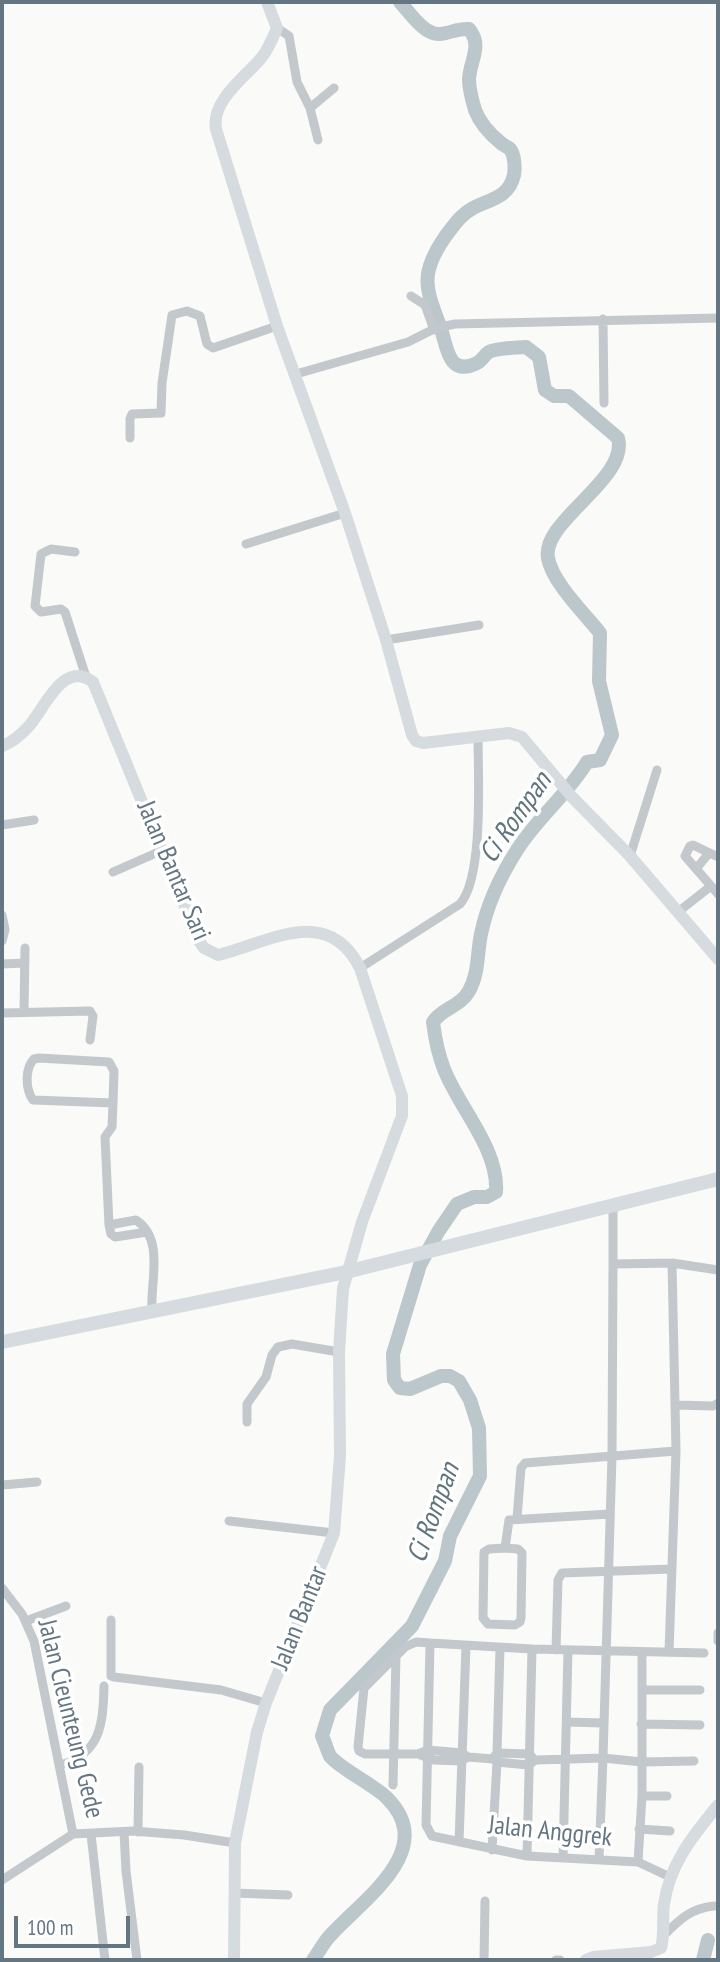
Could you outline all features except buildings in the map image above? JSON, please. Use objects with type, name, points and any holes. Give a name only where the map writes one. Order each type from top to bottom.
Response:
[{"type":"main road","points":[[2,1342],[346,1272],[718,1179]]},
{"type":"street","points":[[267,2],[277,27],[289,36],[297,82],[310,108],[317,140]]},
{"type":"street","points":[[277,27],[264,54],[222,104],[215,122],[239,209],[277,327],[345,513],[386,640],[414,739],[419,743],[427,743],[511,733],[522,737],[562,786],[630,856],[718,959]]},
{"type":"street","points":[[310,108],[334,88]]},
{"type":"street","points":[[411,296],[425,305],[438,328]]},
{"type":"street","points":[[130,438],[132,414],[161,413],[162,383],[172,315],[187,311],[200,316],[207,344],[213,348],[277,327]]},
{"type":"street","points":[[296,374],[408,342],[438,328],[455,324],[718,318]]},
{"type":"street","points":[[603,319],[604,403]]},
{"type":"street","points":[[246,544],[345,513]]},
{"type":"street","points":[[2,746],[28,727],[57,686],[73,676],[86,677],[65,612],[41,612],[35,606],[41,554],[51,549],[75,552]]},
{"type":"street","points":[[386,640],[479,625]]},
{"type":"street","name":"Jalan Bantar Sari","points":[[86,677],[93,682],[199,941],[211,953],[219,955],[289,932],[311,931],[331,937],[344,945],[355,957],[360,968],[398,1083],[403,1107],[346,1272]]},
{"type":"street","points":[[360,968],[460,904],[465,898],[476,841],[478,737]]},
{"type":"street","points":[[630,856],[657,770]]},
{"type":"street","points":[[2,825],[34,820]]},
{"type":"street","points":[[718,857],[693,845],[685,857],[718,894]]},
{"type":"street","points":[[113,872],[163,850]]},
{"type":"street","points":[[696,869],[709,853]]},
{"type":"street","points":[[678,912],[711,886]]},
{"type":"street","points":[[2,915],[5,930],[2,941]]},
{"type":"street","points":[[24,1012],[25,948]]},
{"type":"street","points":[[2,964],[25,963]]},
{"type":"street","points":[[2,1013],[90,1011],[93,1016],[90,1040]]},
{"type":"street","points":[[113,1102],[33,1100],[28,1091],[29,1065],[39,1058],[109,1062],[114,1071],[113,1102],[112,1127],[106,1137],[111,1234],[115,1237],[147,1232]]},
{"type":"street","points":[[598,1859],[612,1456],[613,1206]]},
{"type":"street","points":[[109,1225],[136,1220],[147,1232],[155,1252],[152,1310]]},
{"type":"street","points":[[613,1264],[672,1263],[718,1270]]},
{"type":"street","points":[[670,1652],[676,1451],[672,1263]]},
{"type":"street","name":"Jalan Bantar","points":[[234,1960],[235,1843],[257,1732],[334,1533],[340,1456],[339,1352],[346,1272]]},
{"type":"street","points":[[247,1422],[247,1404],[266,1377],[272,1355],[278,1347],[292,1344],[339,1352]]},
{"type":"street","points":[[675,1405],[713,1406],[718,1403]]},
{"type":"street","points":[[517,1518],[522,1465],[676,1451]]},
{"type":"street","points":[[2,1485],[37,1482]]},
{"type":"street","points":[[505,1548],[508,1522],[517,1518],[610,1514]]},
{"type":"street","points":[[229,1521],[334,1533]]},
{"type":"street","points":[[505,1548],[518,1549],[522,1553],[521,1618],[515,1625],[488,1624],[483,1618],[484,1552],[487,1549],[505,1548]]},
{"type":"street","points":[[556,1650],[558,1580],[562,1573],[671,1569]]},
{"type":"street","name":"Jalan Cieunteung Gede","points":[[2,1588],[26,1621],[34,1641],[74,1834],[138,1832],[235,1843]]},
{"type":"street","points":[[26,1621],[66,1606]]},
{"type":"street","points":[[111,1620],[111,1676],[221,1690],[266,1703]]},
{"type":"street","points":[[718,1633],[718,1641]]},
{"type":"street","points":[[694,1761],[642,1762],[603,1758],[531,1760],[362,1753],[358,1747],[363,1688],[410,1643],[704,1653]]},
{"type":"street","points":[[428,1754],[430,1643]]},
{"type":"street","points":[[459,1842],[466,1646]]},
{"type":"street","points":[[492,1850],[499,1648]]},
{"type":"street","points":[[527,1856],[532,1649]]},
{"type":"street","points":[[563,1858],[568,1650]]},
{"type":"street","points":[[638,1862],[642,1796],[642,1652]]},
{"type":"street","points":[[393,1785],[396,1656]]},
{"type":"street","points":[[60,1765],[78,1760],[92,1747],[100,1723],[104,1686]]},
{"type":"street","points":[[642,1690],[700,1690]]},
{"type":"street","points":[[567,1722],[604,1723]]},
{"type":"street","points":[[641,1724],[700,1725]]},
{"type":"street","name":"Jalan Anggrek","points":[[428,1754],[427,1829],[432,1836],[527,1856],[638,1862],[670,1877]]},
{"type":"street","points":[[138,1832],[139,1768]]},
{"type":"street","points":[[642,1796],[667,1796]]},
{"type":"street","points":[[586,1960],[658,1950],[663,1944],[664,1905],[670,1877],[681,1853],[718,1805]]},
{"type":"street","points":[[639,1829],[670,1831]]},
{"type":"street","points":[[124,1832],[125,1863],[137,1960]]},
{"type":"street","points":[[2,1880],[74,1834]]},
{"type":"street","points":[[91,1834],[105,1960]]},
{"type":"street","points":[[234,1893],[288,1895]]},
{"type":"street","points":[[484,1960],[485,1901]]},
{"type":"street","points":[[663,1936],[689,1913],[701,1907],[715,1906]]},
{"type":"waterway","name":"Ci Rompan","points":[[313,1960],[328,1938],[389,1874],[400,1856],[405,1837],[401,1818],[387,1798],[330,1756],[322,1736],[330,1710],[412,1626],[445,1561],[450,1536],[480,1476],[479,1428],[470,1400],[459,1381],[450,1376],[441,1376],[410,1389],[400,1388],[394,1380],[393,1354],[420,1265],[457,1204],[474,1197],[487,1197],[496,1192],[491,1160],[444,1069],[433,1022],[461,1001],[469,991],[475,977],[487,912],[500,880],[517,850],[587,762],[600,760],[612,735],[599,681],[600,633],[562,587],[548,558],[549,544],[558,529],[611,469],[618,453],[618,438],[569,396],[554,396],[545,390],[539,357],[526,347],[492,351],[479,362],[467,366],[454,363],[450,357],[428,290],[428,271],[445,237],[462,216],[504,193],[508,188],[514,175],[514,162],[510,149],[490,132],[475,110],[469,79],[475,41],[469,29],[440,34],[428,31],[400,2]]},
{"type":"waterway","points":[[703,1960],[708,1940]]}]
